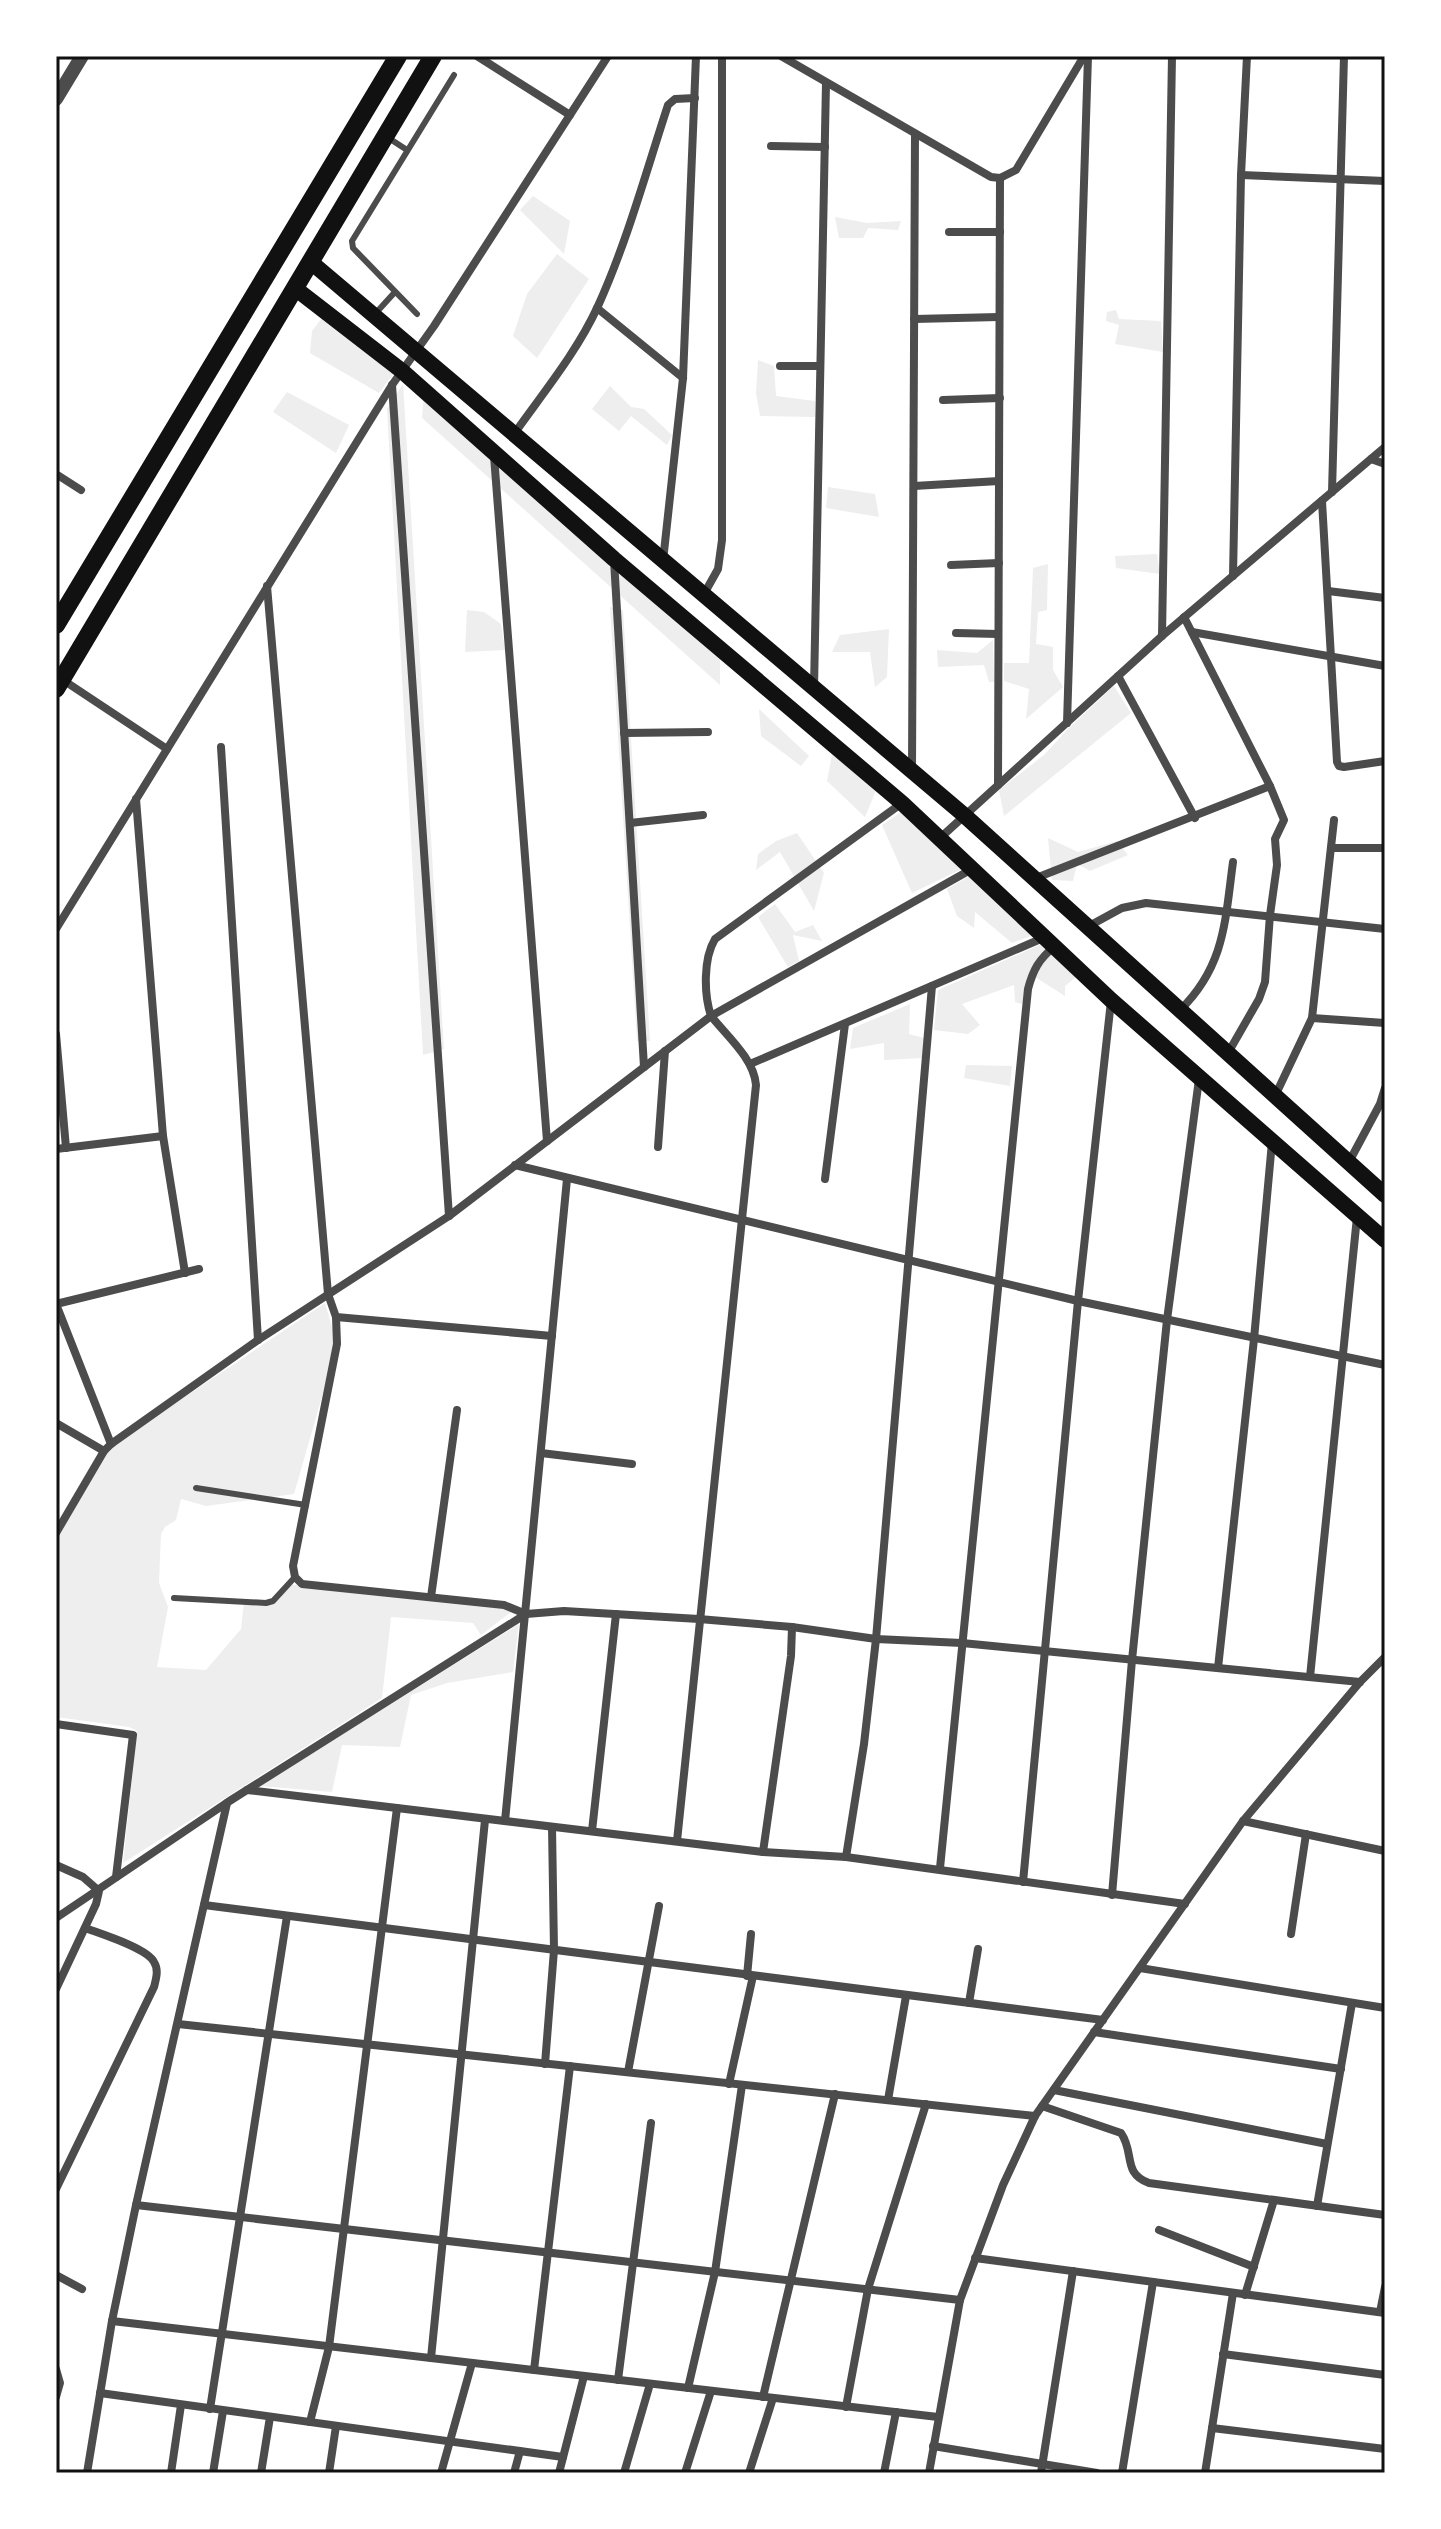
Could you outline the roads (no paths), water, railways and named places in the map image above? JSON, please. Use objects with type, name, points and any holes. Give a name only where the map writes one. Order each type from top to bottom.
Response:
[{"type":"main road","points":[[56,625],[398,56]]},
{"type":"main road","points":[[59,684],[433,56]]},
{"type":"main road","points":[[312,263],[964,815],[1385,1195]]},
{"type":"main road","points":[[296,289],[397,378],[494,450],[614,559],[902,803],[1111,1000],[1385,1240]]},
{"type":"street","points":[[56,99],[82,56]]},
{"type":"street","points":[[477,56],[570,115]]},
{"type":"street","points":[[663,561],[683,378],[696,56]]},
{"type":"street","points":[[703,595],[718,569],[722,540],[722,56]]},
{"type":"street","points":[[781,56],[991,177],[1000,178],[1016,170],[1086,56]]},
{"type":"street","points":[[1067,723],[1086,56]]},
{"type":"street","points":[[1162,636],[1172,56]]},
{"type":"street","points":[[1233,576],[1241,175],[1247,56]]},
{"type":"street","points":[[1332,492],[1344,56]]},
{"type":"street","points":[[56,929],[397,378],[417,352],[606,57]]},
{"type":"street","points":[[814,689],[826,83]]},
{"type":"street","points":[[514,434],[570,354],[597,308],[620,250],[668,105],[675,99],[695,98]]},
{"type":"street","points":[[912,772],[915,134]]},
{"type":"street","points":[[771,146],[825,147]]},
{"type":"street","points":[[1241,175],[1385,181]]},
{"type":"street","points":[[998,785],[1000,178]]},
{"type":"street","points":[[949,232],[1000,232]]},
{"type":"street","points":[[597,308],[683,378]]},
{"type":"street","points":[[914,319],[999,317]]},
{"type":"street","points":[[780,366],[820,366]]},
{"type":"street","points":[[397,378],[449,1216]]},
{"type":"street","points":[[943,400],[1000,398]]},
{"type":"street","points":[[939,838],[1162,636],[1385,447]]},
{"type":"street","points":[[494,450],[547,1141]]},
{"type":"street","points":[[1371,459],[1385,464]]},
{"type":"street","points":[[56,474],[81,490]]},
{"type":"street","points":[[914,486],[999,481]]},
{"type":"street","points":[[1322,501],[1337,762],[1344,767],[1385,761]]},
{"type":"street","points":[[614,559],[644,1067]]},
{"type":"street","points":[[951,565],[999,563]]},
{"type":"street","points":[[267,586],[328,1294],[336,1317],[337,1344],[293,1566],[295,1577],[302,1584],[504,1605],[526,1614],[564,1611],[699,1619],[792,1627],[876,1639],[962,1643],[1360,1682]]},
{"type":"street","points":[[1328,591],[1385,598]]},
{"type":"street","points":[[1184,617],[1270,786],[1284,820],[1275,839],[1277,865],[1265,982],[1259,999],[1228,1053]]},
{"type":"street","points":[[1192,632],[1385,666]]},
{"type":"street","points":[[956,633],[998,634]]},
{"type":"street","points":[[1118,676],[1195,818]]},
{"type":"street","points":[[59,684],[167,749]]},
{"type":"street","points":[[624,733],[708,732]]},
{"type":"street","points":[[221,747],[258,1340]]},
{"type":"street","points":[[1036,879],[1270,786]]},
{"type":"street","points":[[136,798],[163,1136],[185,1273]]},
{"type":"street","points":[[677,1841],[756,1085],[750,1064],[711,1016],[707,1000],[708,957],[715,939],[902,803]]},
{"type":"street","points":[[630,823],[703,815]]},
{"type":"street","points":[[1275,1096],[1312,1018],[1334,820]]},
{"type":"street","points":[[1331,848],[1385,848]]},
{"type":"street","points":[[1180,1010],[1211,969],[1225,931],[1233,862]]},
{"type":"street","points":[[56,1533],[108,1448],[258,1340],[449,1216],[711,1016],[972,869]]},
{"type":"street","points":[[1089,926],[1134,904],[1227,910],[1385,929]]},
{"type":"street","points":[[750,1064],[932,986],[1049,942]]},
{"type":"street","points":[[940,1868],[1001,1283],[1028,989],[1049,942]]},
{"type":"street","points":[[846,1857],[864,1744],[876,1639],[932,986]]},
{"type":"street","points":[[1023,1882],[1078,1301],[1111,1000]]},
{"type":"street","points":[[1312,1018],[1385,1023]]},
{"type":"street","points":[[825,1179],[845,1024]]},
{"type":"street","points":[[56,1034],[66,1148]]},
{"type":"street","points":[[658,1147],[665,1051]]},
{"type":"street","points":[[1112,1895],[1132,1660],[1167,1320],[1199,1079]]},
{"type":"street","points":[[1349,1162],[1380,1104],[1385,1088]]},
{"type":"street","points":[[56,1149],[163,1136]]},
{"type":"street","points":[[1218,1668],[1273,1142]]},
{"type":"street","points":[[515,1165],[1078,1301],[1385,1365]]},
{"type":"street","points":[[505,1821],[567,1179]]},
{"type":"street","points":[[1310,1677],[1357,1217]]},
{"type":"street","points":[[108,1448],[56,1304],[199,1269]]},
{"type":"street","points":[[336,1317],[552,1336]]},
{"type":"street","points":[[431,1597],[457,1410]]},
{"type":"street","points":[[56,1423],[108,1448]]},
{"type":"street","points":[[541,1453],[632,1464]]},
{"type":"street","points":[[56,1918],[228,1802],[526,1614]]},
{"type":"street","points":[[592,1831],[616,1614]]},
{"type":"street","points":[[763,1852],[791,1656],[792,1627]]},
{"type":"street","points":[[929,2473],[960,2300],[1003,2185],[1035,2116],[1243,1821],[1360,1682],[1385,1658]]},
{"type":"street","points":[[56,1724],[133,1735],[116,1877]]},
{"type":"street","points":[[247,1790],[763,1852],[846,1857],[940,1868],[1185,1904]]},
{"type":"street","points":[[87,2473],[112,2321],[136,2205],[228,1802]]},
{"type":"street","points":[[310,2422],[329,2347],[397,1808]]},
{"type":"street","points":[[431,2358],[485,1820]]},
{"type":"street","points":[[1243,1821],[1385,1851]]},
{"type":"street","points":[[545,2064],[554,1950],[552,1827]]},
{"type":"street","points":[[1291,1934],[1306,1834]]},
{"type":"street","points":[[56,1865],[83,1877],[99,1891]]},
{"type":"street","points":[[56,1989],[99,1891]]},
{"type":"street","points":[[204,1905],[1103,2020]]},
{"type":"street","points":[[628,2072],[659,1906]]},
{"type":"street","points":[[210,2409],[287,1916]]},
{"type":"street","points":[[56,2189],[154,1987],[157,1975],[155,1963],[148,1954],[85,1928]]},
{"type":"street","points":[[729,2084],[750,1976],[751,1934]]},
{"type":"street","points":[[969,2003],[978,1949]]},
{"type":"street","points":[[1140,1968],[1385,2008]]},
{"type":"street","points":[[888,2100],[906,1996]]},
{"type":"street","points":[[1317,2206],[1352,2003]]},
{"type":"street","points":[[178,2024],[1035,2116]]},
{"type":"street","points":[[1094,2032],[1341,2069]]},
{"type":"street","points":[[534,2370],[570,2066]]},
{"type":"street","points":[[688,2388],[715,2272],[742,2085]]},
{"type":"street","points":[[1054,2090],[1327,2144]]},
{"type":"street","points":[[763,2397],[835,2094]]},
{"type":"street","points":[[846,2407],[868,2289],[926,2104]]},
{"type":"street","points":[[1042,2106],[1121,2133],[1126,2140],[1133,2172],[1138,2179],[1149,2183],[1385,2215]]},
{"type":"street","points":[[618,2380],[651,2123]]},
{"type":"street","points":[[1245,2295],[1274,2200]]},
{"type":"street","points":[[136,2205],[960,2300]]},
{"type":"street","points":[[1159,2230],[1254,2267]]},
{"type":"street","points":[[975,2258],[1383,2313],[1385,2287]]},
{"type":"street","points":[[1042,2468],[1073,2271]]},
{"type":"street","points":[[56,2275],[82,2289]]},
{"type":"street","points":[[1122,2473],[1153,2282]]},
{"type":"street","points":[[1205,2473],[1233,2293]]},
{"type":"street","points":[[112,2321],[938,2417]]},
{"type":"street","points":[[1223,2354],[1385,2375]]},
{"type":"street","points":[[441,2473],[472,2363]]},
{"type":"street","points":[[56,2369],[60,2383],[56,2397]]},
{"type":"street","points":[[559,2473],[584,2376]]},
{"type":"street","points":[[624,2473],[650,2384]]},
{"type":"street","points":[[685,2473],[711,2391]]},
{"type":"street","points":[[100,2393],[563,2457]]},
{"type":"street","points":[[749,2473],[773,2398]]},
{"type":"street","points":[[171,2473],[181,2405]]},
{"type":"street","points":[[213,2473],[223,2411]]},
{"type":"street","points":[[884,2473],[896,2412]]},
{"type":"street","points":[[261,2473],[270,2417]]},
{"type":"street","points":[[329,2473],[336,2426]]},
{"type":"street","points":[[1212,2428],[1385,2449]]},
{"type":"street","points":[[933,2446],[1042,2468],[1097,2473]]},
{"type":"street","points":[[514,2473],[520,2451]]},
{"type":"lane","points":[[417,314],[353,248],[352,241],[454,75]]},
{"type":"lane","points":[[386,136],[407,150]]},
{"type":"lane","points":[[374,315],[395,292]]},
{"type":"lane","points":[[196,1488],[306,1505]]},
{"type":"lane","points":[[174,1598],[266,1603],[273,1601],[295,1577]]}]
